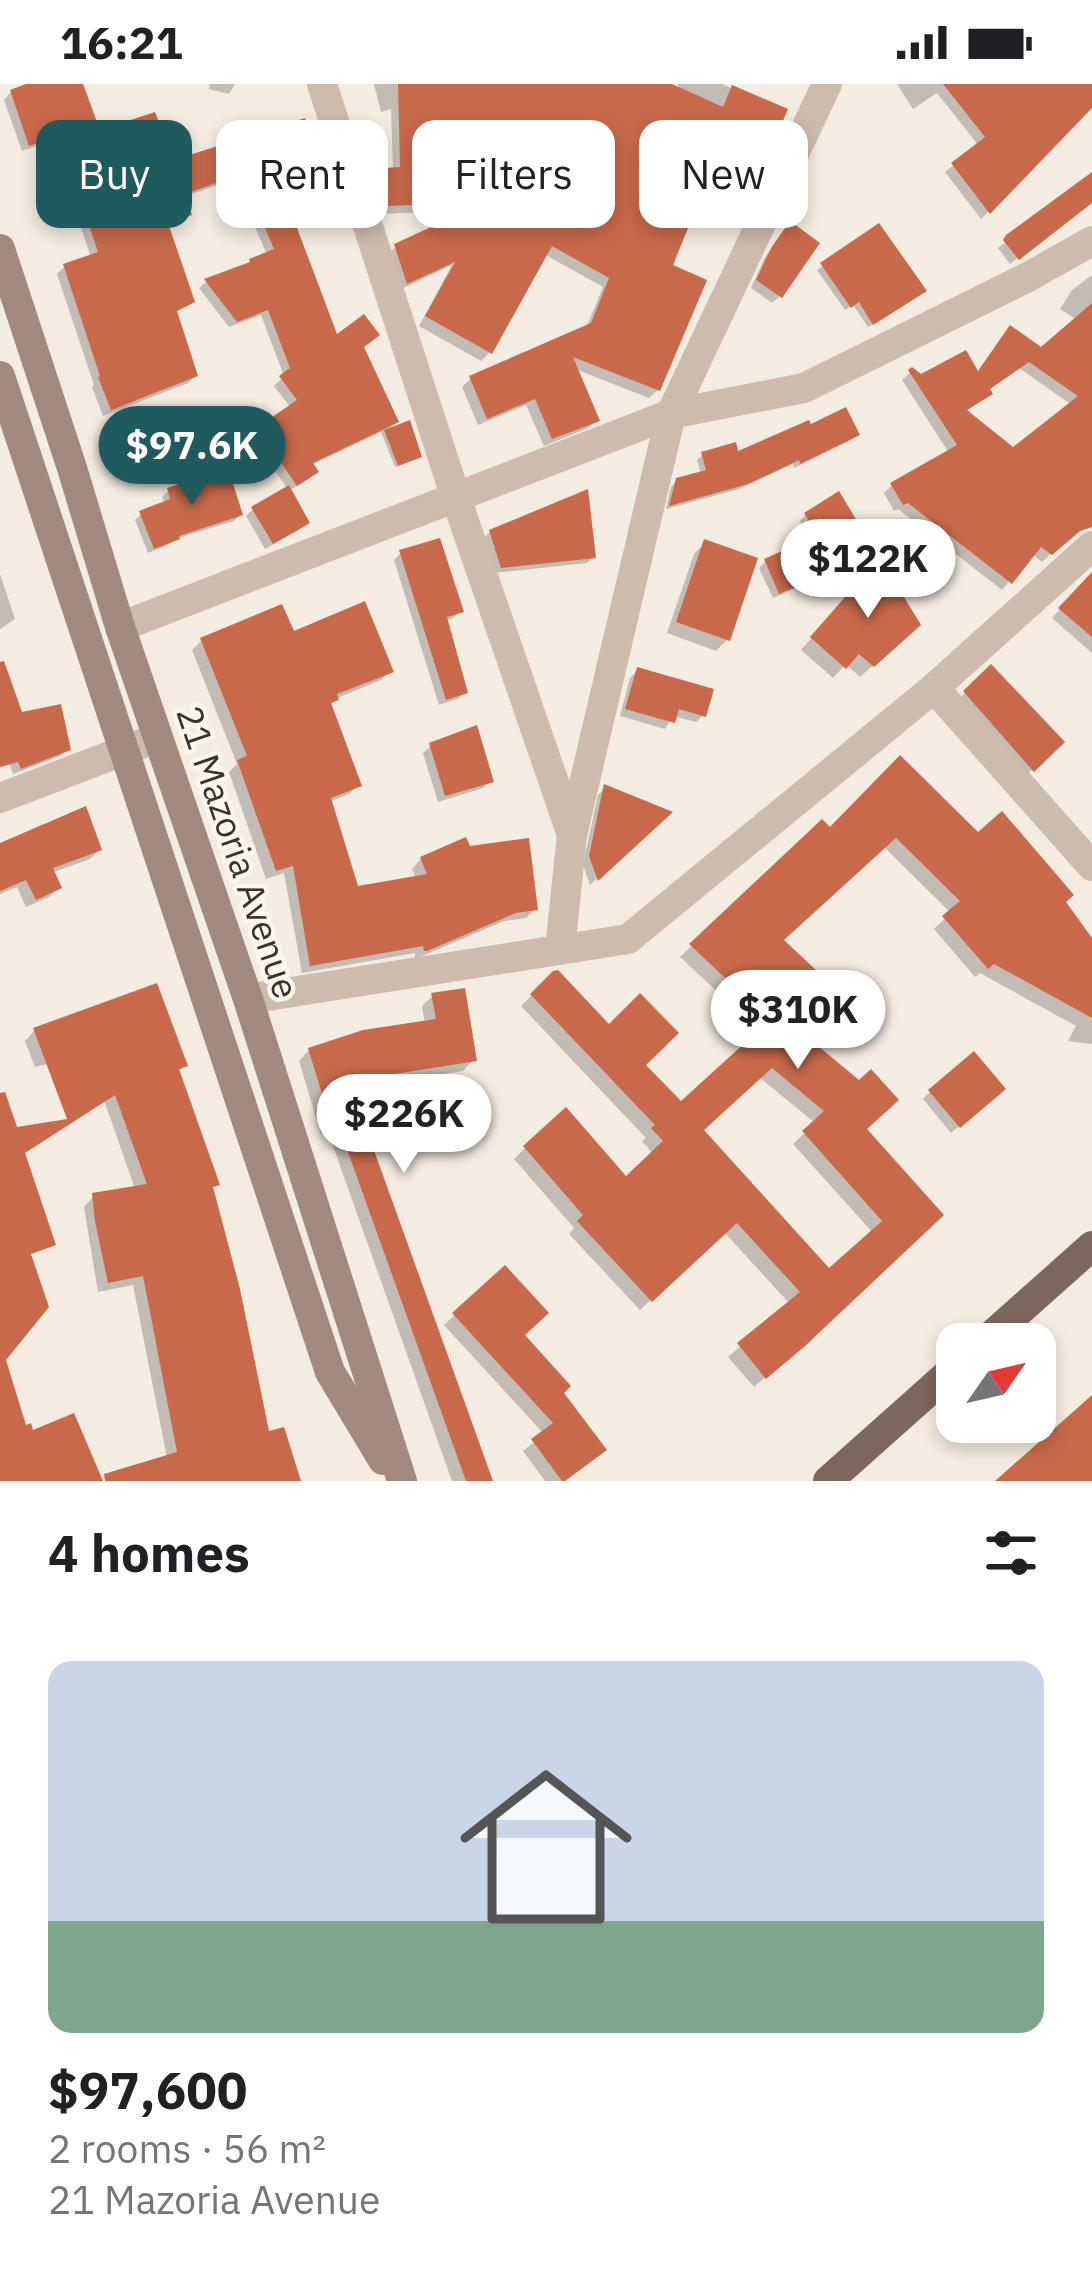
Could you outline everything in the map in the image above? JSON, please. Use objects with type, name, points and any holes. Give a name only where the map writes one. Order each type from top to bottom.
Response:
[{"type":"main road","name":"21 Mazoria Avenue","points":[[0,249],[120,627],[248,1000],[399,1481]]},
{"type":"main road","name":"21 Mazoria Avenue","points":[[0,376],[330,1372],[399,1481]]},
{"type":"main road","points":[[1006,1323],[1092,1246]]},
{"type":"main road","points":[[828,1481],[936,1385]]},
{"type":"street","points":[[322,84],[454,496],[572,835]]},
{"type":"street","points":[[560,949],[572,835],[671,413],[827,84]]},
{"type":"street","points":[[120,627],[671,413],[804,388],[1092,242]]},
{"type":"street","points":[[248,1000],[628,939],[934,688],[1092,546]]},
{"type":"street","points":[[934,688],[1092,866]]},
{"type":"street","points":[[0,798],[157,738]]},
{"type":"building","points":[[26,84],[83,84],[96,120],[36,120],[36,144],[29,146],[10,90]]},
{"type":"building","points":[[398,84],[672,84],[723,107],[732,85],[788,109],[783,120],[639,120],[639,228],[688,228],[673,265],[707,280],[660,391],[573,357],[600,421],[552,439],[535,399],[487,419],[469,376],[591,323],[609,278],[552,246],[492,354],[425,316],[455,262],[407,284],[394,244],[429,228],[615,228],[615,120],[412,120],[412,205],[388,206],[388,168],[400,167]]},
{"type":"building","points":[[943,84],[1092,84],[1092,108],[990,214],[951,163],[985,137]]},
{"type":"building","points":[[155,112],[158,120],[130,120]]},
{"type":"building","points":[[216,147],[216,183],[192,192],[192,154]]},
{"type":"building","points":[[1092,172],[1092,203],[1019,260],[1003,240],[1006,235]]},
{"type":"building","points":[[879,223],[927,291],[873,325],[859,302],[851,308],[820,263]]},
{"type":"building","points":[[90,228],[170,228],[195,302],[177,311],[198,376],[111,410],[63,264],[98,252]]},
{"type":"building","points":[[265,228],[297,228],[337,334],[364,314],[380,335],[364,347],[399,422],[313,463],[319,472],[297,486],[262,424],[297,400],[279,376],[290,368],[268,310],[237,322],[204,279],[274,249]]},
{"type":"building","points":[[785,228],[800,228],[820,243],[782,298],[756,280]]},
{"type":"building","points":[[1092,303],[1092,527],[1080,531],[1052,555],[1041,547],[1012,584],[908,503],[903,505],[890,483],[957,445],[908,370],[912,367],[921,374],[966,350],[978,371],[1010,325],[1041,347]],"holes":[[[1029,362],[1078,396],[1013,447],[967,410]]]},
{"type":"building","points":[[846,407],[860,435],[748,484],[669,506],[676,478],[706,470],[701,452],[736,442],[738,451]]},
{"type":"building","points":[[410,420],[422,457],[398,466],[384,430]]},
{"type":"building","points":[[228,468],[243,515],[154,549],[139,511],[170,499],[167,488]]},
{"type":"building","points":[[289,485],[310,523],[273,544],[251,507]]},
{"type":"building","points":[[588,489],[596,558],[501,568],[489,530]]},
{"type":"building","points":[[839,491],[869,541],[858,548],[867,556],[779,594],[764,559],[818,535],[804,513]]},
{"type":"building","points":[[440,538],[464,612],[447,617],[468,693],[446,700],[399,550]]},
{"type":"building","points":[[704,539],[758,558],[730,641],[676,622]]},
{"type":"building","points":[[875,563],[893,579],[921,625],[874,667],[859,654],[846,669],[810,637]]},
{"type":"building","points":[[1092,572],[1092,637],[1058,608]]},
{"type":"building","points":[[365,601],[394,672],[337,694],[339,700],[331,703],[362,786],[331,798],[358,886],[427,874],[420,857],[466,837],[470,846],[529,838],[538,910],[516,913],[427,951],[423,946],[310,966],[293,866],[276,871],[237,760],[247,756],[200,638],[282,604],[294,631]]},
{"type":"building","points":[[4,661],[22,712],[61,704],[71,750],[21,769],[18,762],[0,767],[0,662]]},
{"type":"building","points":[[991,664],[1065,742],[1034,772],[963,691]]},
{"type":"building","points":[[637,667],[714,689],[706,717],[679,709],[675,723],[625,709]]},
{"type":"building","points":[[477,725],[494,782],[445,796],[429,743]]},
{"type":"building","points":[[900,755],[978,832],[1002,811],[1074,895],[1066,902],[1092,938],[1092,1018],[994,964],[988,969],[942,916],[960,901],[896,838],[784,940],[833,986],[795,1027],[859,1080],[871,1069],[899,1100],[867,1129],[944,1215],[766,1379],[737,1343],[800,1292],[737,1223],[652,1302],[577,1221],[583,1215],[523,1146],[566,1107],[626,1176],[663,1141],[651,1128],[655,1125],[530,994],[558,970],[609,1024],[640,993],[679,1033],[646,1065],[681,1101],[770,1020],[689,944],[822,819],[830,827]],"holes":[[[772,1068],[824,1111],[802,1131],[882,1221],[829,1268],[704,1130]]]},
{"type":"building","points":[[604,784],[673,812],[598,881],[589,856]]},
{"type":"building","points":[[86,806],[102,850],[53,868],[62,888],[36,900],[26,880],[0,891],[0,843]]},
{"type":"building","points":[[157,983],[188,1066],[179,1069],[220,1185],[213,1187],[269,1431],[284,1427],[301,1481],[105,1481],[104,1474],[177,1452],[143,1276],[108,1283],[95,1221],[92,1193],[147,1184],[115,1095],[25,1153],[56,1245],[31,1254],[49,1307],[6,1360],[26,1425],[31,1423],[33,1430],[74,1413],[103,1481],[0,1481],[0,1093],[5,1092],[17,1127],[67,1119],[33,1028]]},
{"type":"building","points":[[465,988],[477,1061],[356,1080],[367,1115],[362,1117],[493,1481],[466,1481],[338,1124],[332,1126],[308,1048],[363,1030],[436,1019],[431,993]]},
{"type":"building","points":[[974,1051],[1006,1089],[960,1128],[928,1090]]},
{"type":"building","points":[[505,1265],[549,1313],[525,1335],[571,1386],[564,1393],[607,1450],[565,1481],[531,1439],[553,1423],[452,1313]]},
{"type":"building","points":[[1092,1395],[1092,1481],[995,1481],[1038,1443],[1056,1443],[1056,1427]]}]
